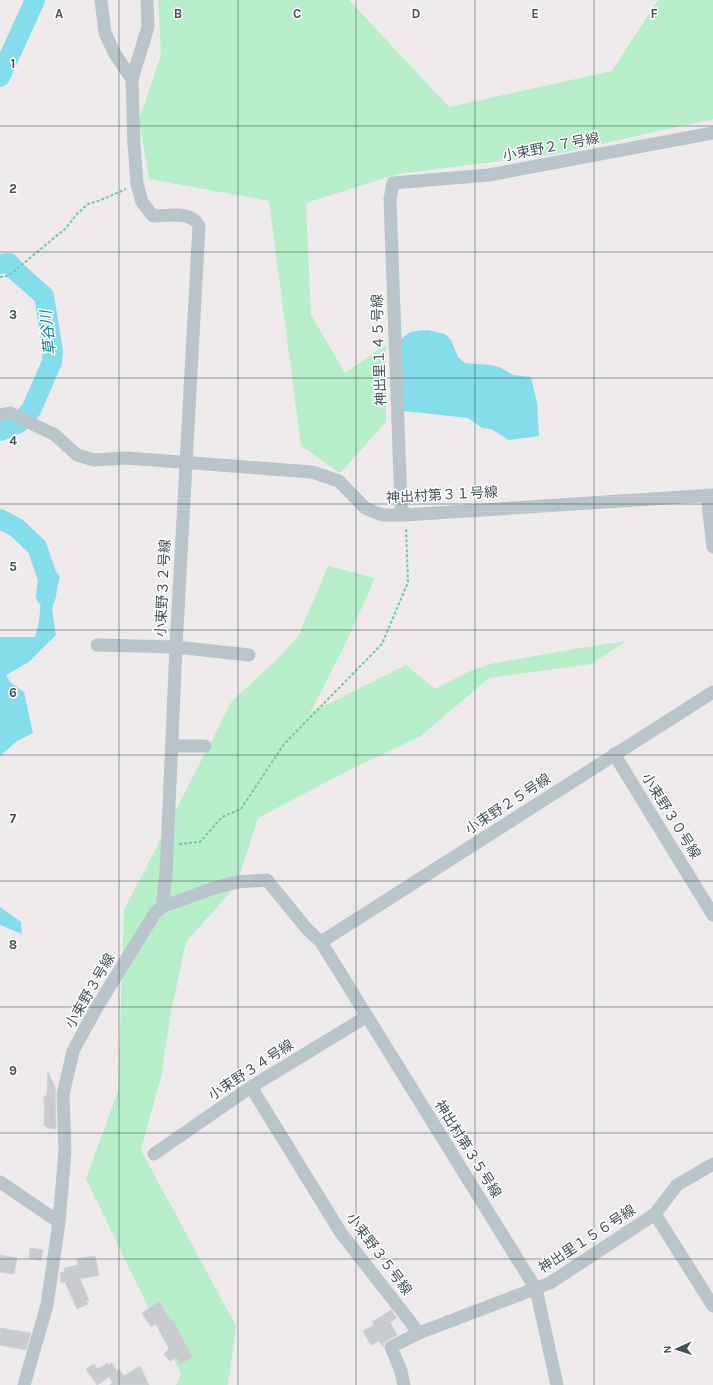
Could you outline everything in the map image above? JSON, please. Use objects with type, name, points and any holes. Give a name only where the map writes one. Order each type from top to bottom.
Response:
[{"type":"street","points":[[101,0],[105,33],[115,54],[132,79]]},
{"type":"street","points":[[137,184],[132,79],[148,27],[147,0]]},
{"type":"street","name":"小束野２７号線","points":[[393,183],[489,175],[713,132]]},
{"type":"street","name":"神出里１４５号線","points":[[393,183],[390,199],[401,506],[405,515]]},
{"type":"street","name":"小束野３２号線","points":[[137,184],[142,202],[153,216],[186,215],[197,221],[199,226],[176,647],[168,845],[162,907]]},
{"type":"street","name":"神出村第３１号線","points":[[5,414],[55,435],[77,455],[94,460],[127,458],[312,472],[339,481],[365,508],[382,515],[405,515],[710,495]]},
{"type":"street","points":[[710,495],[713,547]]},
{"type":"street","points":[[97,645],[176,647],[249,655]]},
{"type":"street","name":"小束野２５号線","points":[[321,942],[713,692]]},
{"type":"street","points":[[172,746],[205,746]]},
{"type":"street","name":"小束野３０号線","points":[[614,754],[713,915]]},
{"type":"street","points":[[162,907],[214,888],[237,882],[267,880],[307,929],[321,942]]},
{"type":"street","name":"小束野３号線","points":[[24,1385],[47,1305],[59,1222],[65,1151],[63,1095],[73,1051],[97,1007],[155,913],[162,907]]},
{"type":"street","name":"神出村第３５号線","points":[[321,942],[366,1017],[536,1289],[556,1385]]},
{"type":"street","name":"小束野３４号線","points":[[154,1154],[251,1088],[366,1017]]},
{"type":"street","name":"小束野３５号線","points":[[251,1088],[341,1233],[419,1333]]},
{"type":"street","name":"神出里１５６号線","points":[[536,1289],[550,1283],[655,1214],[677,1185],[713,1164]]},
{"type":"street","points":[[0,1182],[59,1222]]},
{"type":"street","points":[[655,1214],[713,1306]]},
{"type":"street","points":[[404,1385],[401,1371],[391,1347],[419,1333],[536,1289]]},
{"type":"path","points":[[0,277],[8,276],[24,263],[66,228],[76,215],[88,204],[101,200],[137,184]]},
{"type":"path","points":[[168,845],[200,842],[222,817],[241,808],[284,744],[382,644],[408,582],[405,515]]},
{"type":"green space","points":[[158,0],[349,0],[449,107],[612,71],[658,0],[713,0],[713,119],[551,155],[397,174],[306,203],[311,315],[345,373],[386,345],[386,422],[340,473],[301,446],[269,201],[149,179],[139,120],[161,55]]},
{"type":"green space","points":[[328,566],[375,578],[343,649],[310,713],[406,665],[435,689],[468,672],[490,664],[626,641],[591,664],[489,678],[421,736],[349,770],[258,818],[236,886],[186,942],[171,1012],[161,1077],[141,1150],[236,1326],[228,1385],[176,1385],[181,1374],[86,1179],[118,1091],[124,910],[232,701],[275,661],[298,637]]},
{"type":"water","points":[[428,330],[445,334],[451,340],[458,357],[465,363],[491,365],[499,367],[514,375],[531,377],[537,403],[539,436],[509,440],[491,429],[482,428],[468,418],[404,411],[399,343],[408,333]]},
{"type":"water","points":[[48,565],[60,576],[52,610],[56,635],[29,662],[6,675],[10,682],[24,692],[33,733],[17,741],[0,756],[0,637],[35,637],[39,622],[43,572]]},
{"type":"water","points":[[0,907],[21,922],[22,934],[0,925]]},
{"type":"building","points":[[48,1072],[56,1089],[56,1129],[48,1128],[44,1125],[44,1096],[47,1096]]},
{"type":"building","points":[[30,1248],[43,1250],[41,1260],[29,1258]]},
{"type":"building","points":[[0,1255],[17,1258],[14,1274],[0,1272]]},
{"type":"building","points":[[95,1256],[99,1275],[80,1279],[89,1300],[86,1301],[88,1304],[77,1309],[65,1282],[61,1283],[60,1273],[65,1272],[64,1268],[78,1265],[77,1259]]},
{"type":"building","points":[[159,1302],[171,1321],[173,1320],[192,1357],[180,1364],[176,1357],[170,1361],[164,1354],[169,1349],[156,1324],[151,1327],[142,1313]]},
{"type":"building","points":[[391,1310],[397,1318],[390,1322],[397,1335],[387,1340],[383,1347],[379,1341],[371,1345],[363,1331],[374,1325],[372,1322]]},
{"type":"building","points":[[0,1328],[31,1333],[26,1350],[0,1345]]},
{"type":"building","points":[[108,1363],[109,1365],[112,1363],[117,1371],[119,1369],[124,1376],[140,1366],[149,1385],[110,1385],[113,1383],[109,1377],[97,1385],[86,1369],[94,1364],[97,1369]]},
{"type":"waterway","name":"草谷川","points":[[0,77],[35,0]]},
{"type":"waterway","name":"草谷川","points":[[0,264],[9,263],[44,296],[53,351],[52,362],[31,410],[19,423],[0,431]]},
{"type":"waterway","name":"草谷川","points":[[0,519],[17,528],[37,547],[48,579],[46,596]]}]
